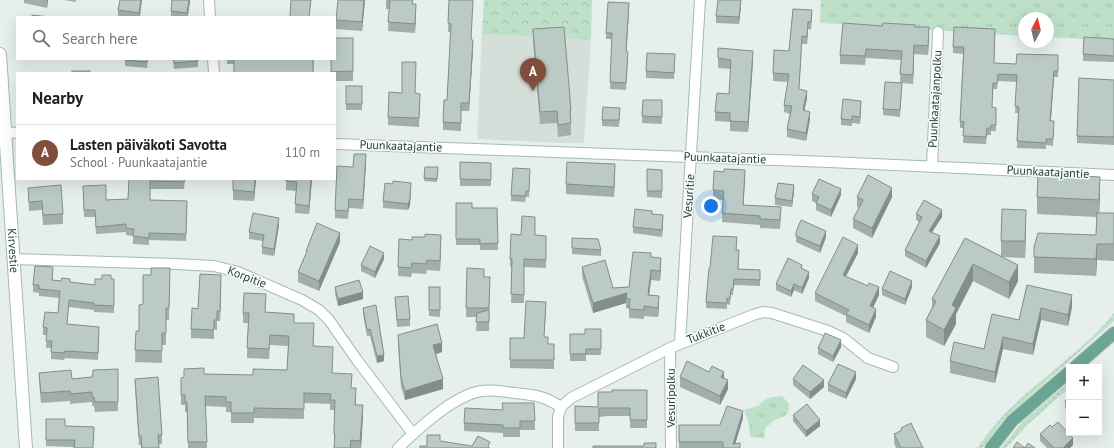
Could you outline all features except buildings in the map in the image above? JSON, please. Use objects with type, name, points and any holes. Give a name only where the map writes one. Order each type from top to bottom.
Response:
[{"type":"main road","points":[[1078,364],[1114,333]]},
{"type":"main road","points":[[991,448],[1012,421],[1066,375]]},
{"type":"street","points":[[209,0],[210,16]]},
{"type":"street","name":"Vesuritie","points":[[680,344],[700,0]]},
{"type":"street","name":"Puunkaatajanpolku","points":[[932,166],[938,32]]},
{"type":"street","name":"Kirvestie","points":[[0,54],[11,133],[14,259],[26,448]]},
{"type":"street","points":[[213,60],[214,72]]},
{"type":"street","name":"Puunkaatajantie","points":[[336,144],[932,166],[1114,175]]},
{"type":"street","name":"Korpitie","points":[[14,259],[214,266],[238,272],[302,300],[319,310],[329,320],[413,434]]},
{"type":"street","name":"Tukkitie","points":[[562,407],[571,398],[670,348],[763,312],[772,313],[828,330],[843,338],[868,358],[893,368]]},
{"type":"street","name":"Vesuripolku","points":[[670,348],[671,448]]},
{"type":"street","points":[[398,448],[446,407],[462,398],[480,391],[494,390],[541,396],[562,407],[558,417],[558,448]]},
{"type":"shaded area","points":[[482,34],[591,40],[584,143],[477,139]]},
{"type":"green space","points":[[484,0],[592,0],[591,40],[482,34]]},
{"type":"green space","points":[[821,0],[1114,0],[1114,41],[1054,37],[1054,12],[1018,12],[1018,36],[820,23]]},
{"type":"green space","points":[[1114,313],[1114,321],[1015,409],[1002,422],[982,448],[977,448],[1010,409],[1091,338]]},
{"type":"green space","points":[[1066,385],[1066,391],[1026,426],[1006,448],[1001,448],[1022,422]]},
{"type":"green space","points":[[782,396],[789,404],[787,413],[768,425],[765,429],[764,438],[750,437],[749,424],[744,410],[758,406],[766,399]]},
{"type":"place","name":"Lasten päiväkoti Savotta","points":[[533,91]]}]
